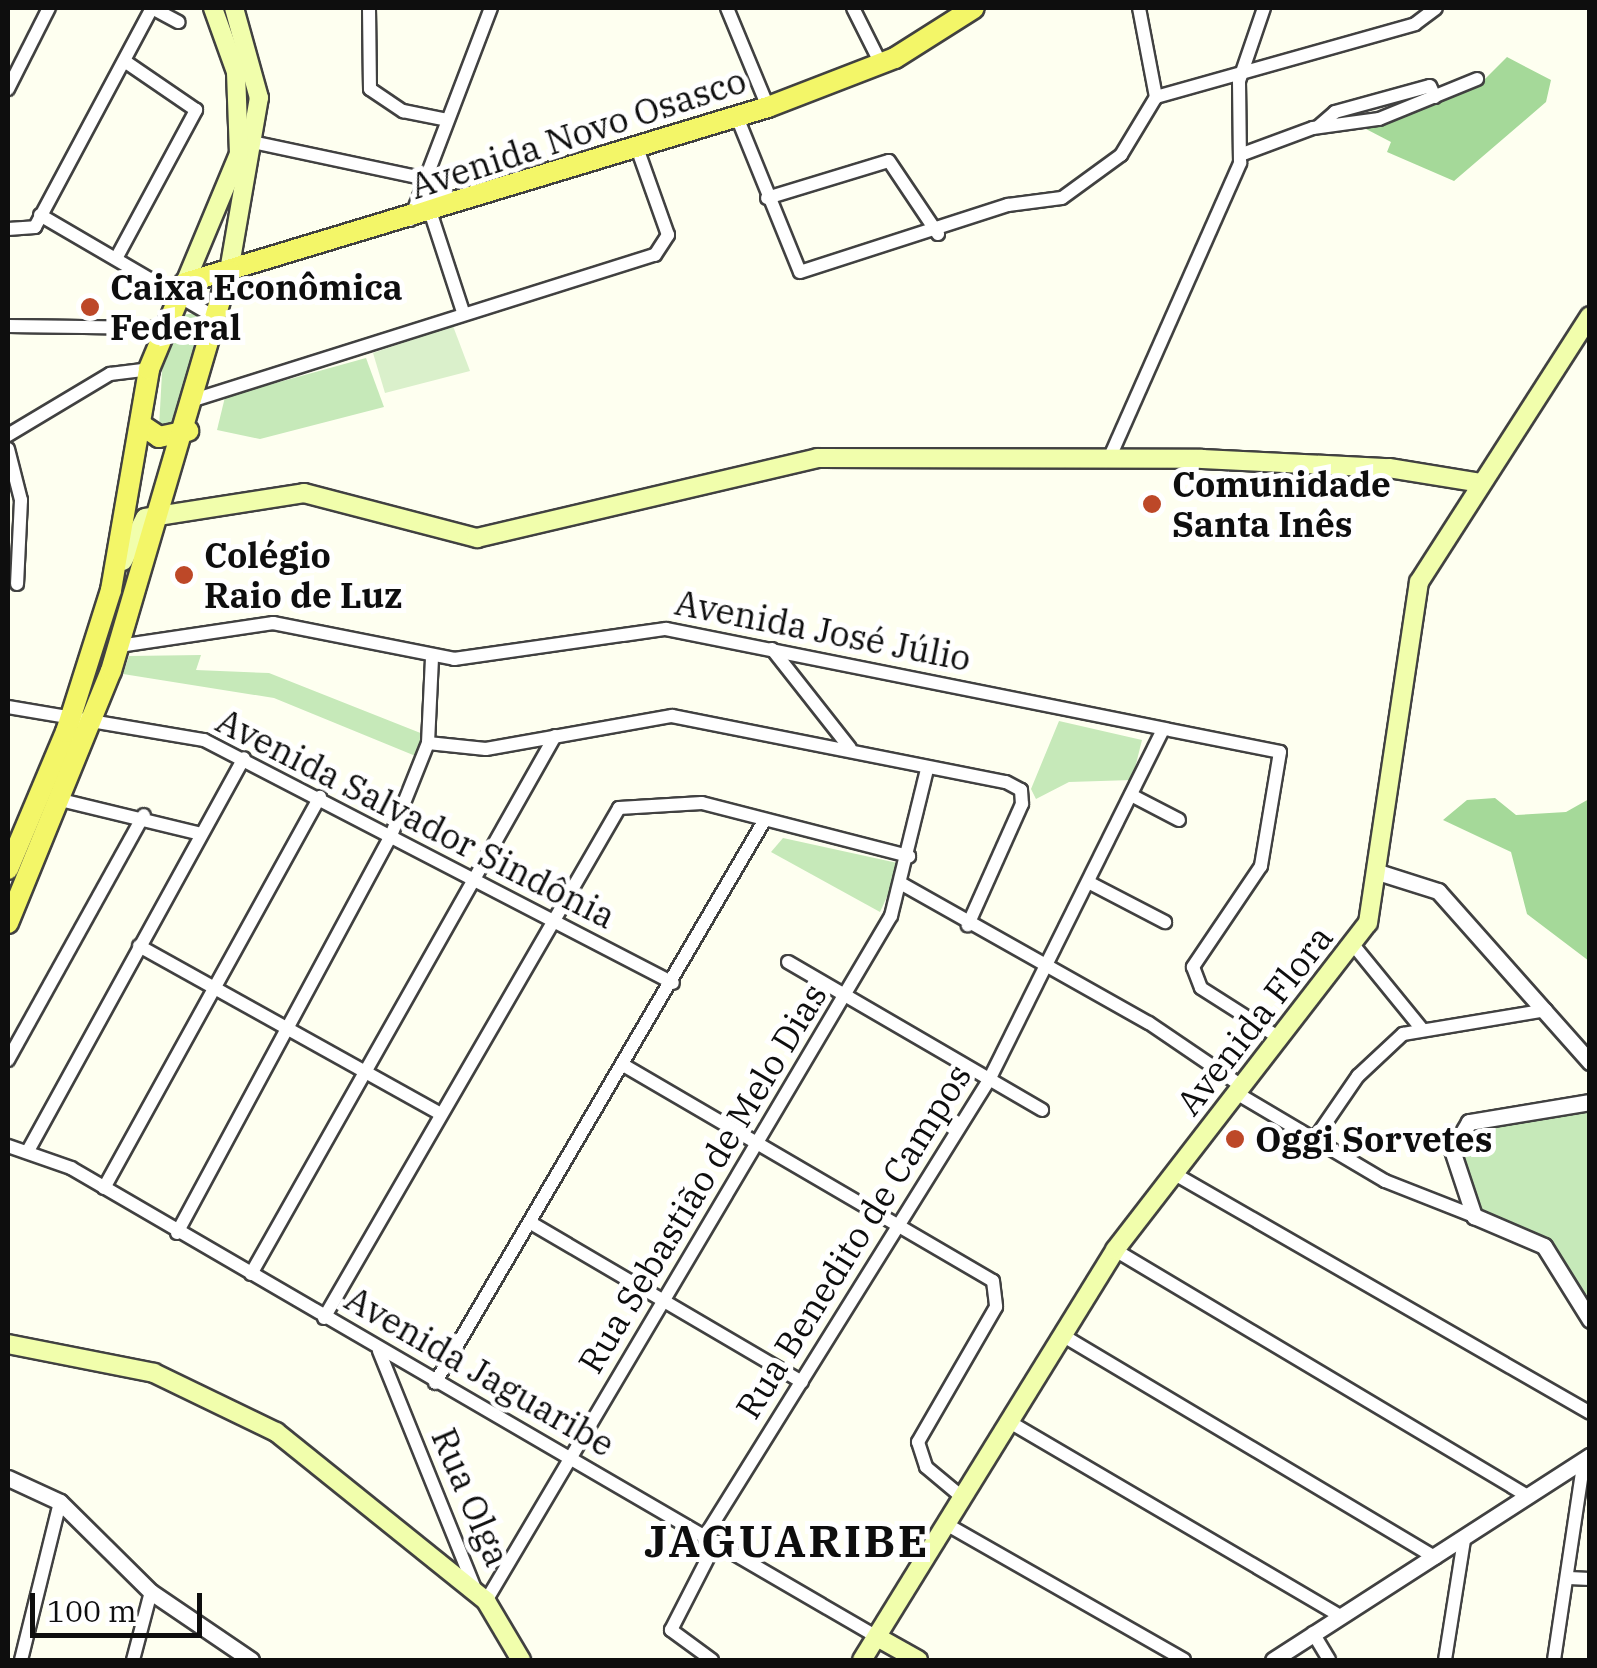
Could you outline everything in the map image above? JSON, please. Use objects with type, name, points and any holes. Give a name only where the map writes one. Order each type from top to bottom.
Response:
[{"type":"main road","points":[[111,590],[158,328],[182,289],[239,154],[236,72],[213,8]]},
{"type":"main road","points":[[8,923],[65,801],[94,721],[188,432],[229,271],[257,142],[258,76],[235,8]]},
{"type":"main road","name":"Avenida Novo Osasco","points":[[182,289],[229,271],[420,217],[768,107],[881,64],[974,8]]},
{"type":"main road","name":"Avenida Flora","points":[[862,1660],[1115,1250],[1355,948],[1380,872],[1411,604],[1482,483],[1590,316]]},
{"type":"main road","points":[[140,424],[159,437],[188,432]]},
{"type":"main road","points":[[8,869],[71,716],[134,526],[162,516],[330,494],[420,530],[477,538],[817,458],[1344,464],[1482,483]]},
{"type":"main road","points":[[8,1344],[154,1373],[218,1400],[302,1450],[481,1596]]},
{"type":"main road","name":"Rua Olga","points":[[481,1596],[522,1660]]},
{"type":"main road","name":"Avenida Jaguaribe","points":[[877,1637],[918,1660]]},
{"type":"street","points":[[8,89],[49,8]]},
{"type":"street","points":[[8,229],[28,232],[40,215],[152,8],[178,22]]},
{"type":"street","points":[[368,8],[370,89],[403,112],[443,120]]},
{"type":"street","points":[[463,312],[420,217],[422,178],[492,8]]},
{"type":"street","points":[[727,8],[768,107]]},
{"type":"street","points":[[853,8],[881,64]]},
{"type":"street","points":[[1140,8],[1156,98]]},
{"type":"street","points":[[1109,459],[1240,155],[1242,72],[1264,8]]},
{"type":"street","points":[[737,117],[800,272],[938,234],[1087,184],[1121,155],[1156,98],[1415,24],[1436,8]]},
{"type":"street","points":[[118,255],[193,120],[185,95],[126,62]]},
{"type":"street","points":[[1240,155],[1318,127],[1379,119],[1477,79]]},
{"type":"street","points":[[257,142],[422,178]]},
{"type":"street","points":[[197,399],[463,312],[655,255],[668,243],[637,148]]},
{"type":"street","points":[[767,198],[889,161],[938,234]]},
{"type":"street","points":[[40,215],[182,289],[216,318]]},
{"type":"street","points":[[8,326],[158,328]]},
{"type":"street","points":[[8,435],[110,374],[148,369]]},
{"type":"street","points":[[8,450],[21,500],[16,584]]},
{"type":"street","name":"Avenida José Júlio","points":[[118,646],[273,623],[432,658],[644,627],[772,649],[1280,752],[1261,866],[1193,967],[1202,988],[1280,1039]]},
{"type":"street","points":[[772,649],[850,748]]},
{"type":"street","points":[[177,1233],[390,838],[428,743],[432,658]]},
{"type":"street","name":"Avenida Salvador Sindônia","points":[[8,707],[204,740],[673,983]]},
{"type":"street","points":[[428,743],[486,748],[672,716],[850,748],[927,769],[1006,782],[1023,796],[968,926]]},
{"type":"street","name":"Rua Benedito de Campos","points":[[712,1660],[672,1630],[709,1541],[802,1382],[989,1080],[1162,731]]},
{"type":"street","points":[[251,1274],[555,736]]},
{"type":"street","points":[[29,1149],[244,758]]},
{"type":"street","name":"Rua Sebastião de Melo Dias","points":[[481,1596],[570,1461],[846,994],[902,884],[927,769]]},
{"type":"street","points":[[1131,795],[1178,820]]},
{"type":"street","points":[[104,1188],[320,798]]},
{"type":"street","points":[[65,801],[144,815],[202,834]]},
{"type":"street","points":[[324,1318],[607,820],[633,801],[702,804],[908,856]]},
{"type":"street","points":[[8,1060],[144,815]]},
{"type":"street","points":[[435,1383],[625,1066],[764,821]]},
{"type":"street","points":[[1380,872],[1438,892],[1590,1062]]},
{"type":"street","points":[[1088,882],[1165,922]]},
{"type":"street","points":[[902,884],[1042,970],[1149,1023],[1314,1140],[1544,1246],[1590,1320]]},
{"type":"street","points":[[140,946],[286,1034],[439,1113]]},
{"type":"street","points":[[1355,948],[1420,1028]]},
{"type":"street","points":[[788,962],[1042,1110]]},
{"type":"street","points":[[1314,1140],[1373,1058],[1420,1028],[1546,1010]]},
{"type":"street","points":[[625,1066],[760,1139],[980,1270],[998,1294],[918,1442],[926,1467],[962,1497]]},
{"type":"street","points":[[1474,1216],[1452,1150],[1459,1130],[1590,1102]]},
{"type":"street","name":"Avenida Jaguaribe","points":[[8,1146],[29,1149],[104,1188],[877,1637]]},
{"type":"street","points":[[1173,1173],[1590,1413]]},
{"type":"street","points":[[531,1223],[802,1382]]},
{"type":"street","points":[[1115,1250],[1527,1496]]},
{"type":"street","points":[[1062,1335],[1436,1558]]},
{"type":"street","name":"Rua Olga","points":[[379,1350],[481,1596]]},
{"type":"street","points":[[1008,1422],[1340,1616]]},
{"type":"street","points":[[1273,1660],[1587,1458]]},
{"type":"street","points":[[1554,1660],[1587,1458]]},
{"type":"street","points":[[8,1478],[60,1502],[150,1592],[250,1660]]},
{"type":"street","points":[[22,1660],[60,1502]]},
{"type":"street","points":[[946,1524],[1184,1660]]},
{"type":"street","points":[[1445,1660],[1464,1540]]},
{"type":"street","points":[[1569,1578],[1590,1579]]},
{"type":"street","points":[[134,1660],[150,1592]]},
{"type":"street","points":[[1313,1633],[1330,1660]]},
{"type":"green space","points":[[1507,57],[1551,80],[1546,102],[1454,181],[1387,152],[1391,142],[1366,129],[1477,87]]},
{"type":"green space","points":[[200,313],[210,325],[173,430],[159,427],[164,337],[179,315]]},
{"type":"green space","points":[[453,326],[470,371],[385,393],[373,353]]},
{"type":"green space","points":[[366,358],[384,407],[260,439],[217,430],[225,397]]},
{"type":"green space","points":[[201,655],[196,670],[269,673],[423,734],[418,757],[274,698],[123,674],[129,656]]},
{"type":"green space","points":[[1059,721],[1142,740],[1132,780],[1069,782],[1036,799],[1031,789]]},
{"type":"green space","points":[[1495,798],[1516,815],[1566,812],[1589,799],[1589,961],[1527,914],[1511,852],[1443,820],[1467,800]]},
{"type":"green space","points":[[783,838],[902,864],[880,912],[771,852]]},
{"type":"green space","points":[[1589,1107],[1589,1293],[1585,1295],[1551,1248],[1482,1216],[1456,1156],[1469,1126]]},
{"type":"place","name":"Caixa Econômica Federal","points":[[90,307]]},
{"type":"place","name":"Comunidade Santa Inês","points":[[1152,504]]},
{"type":"place","name":"Colégio Raio de Luz","points":[[184,575]]},
{"type":"place","name":"Oggi Sorvetes","points":[[1235,1139]]},
{"type":"district","name":"JAGUARIBE","points":[[787,1541]]}]
